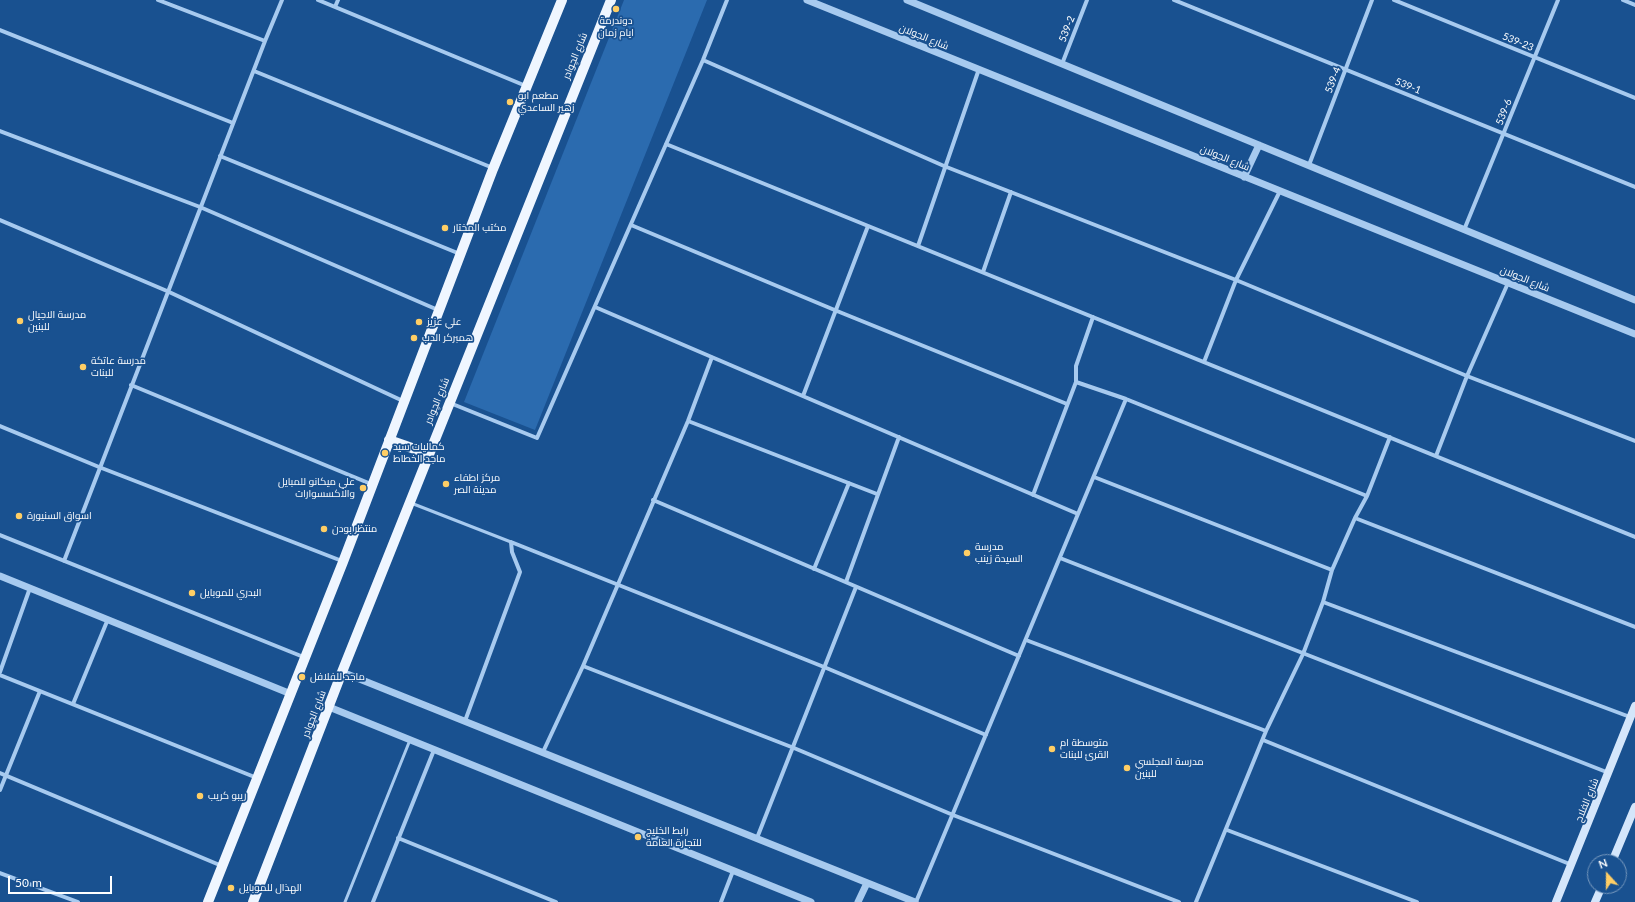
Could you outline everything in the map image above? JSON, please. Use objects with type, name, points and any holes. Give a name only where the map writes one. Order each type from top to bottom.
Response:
[{"type":"main road","points":[[208,902],[306,658],[493,169],[562,0]]},
{"type":"main road","name":"شارع الچوادر","points":[[252,902],[342,672],[611,0]]},
{"type":"main road","points":[[389,440],[429,454]]},
{"type":"main road","name":"شارع الفلاح","points":[[1556,902],[1635,706]]},
{"type":"main road","points":[[1615,854],[1635,806]]},
{"type":"street","points":[[158,0],[265,41]]},
{"type":"street","points":[[64,561],[167,291],[282,0]]},
{"type":"street","points":[[318,0],[526,86]]},
{"type":"street","points":[[335,7],[338,0]]},
{"type":"street","points":[[450,402],[537,438],[703,60],[727,0]]},
{"type":"street","name":"شارع الجولان","points":[[807,0],[1635,334]]},
{"type":"street","points":[[907,0],[1635,300]]},
{"type":"street","name":"539-2","points":[[1062,64],[1087,0]]},
{"type":"street","name":"539-1","points":[[1174,0],[1635,187]]},
{"type":"street","name":"539-4","points":[[1309,165],[1372,0]]},
{"type":"street","name":"539-23","points":[[1394,0],[1635,98]]},
{"type":"street","name":"539-6","points":[[1464,230],[1558,0]]},
{"type":"street","points":[[1623,0],[1635,5]]},
{"type":"street","points":[[0,30],[233,123]]},
{"type":"street","points":[[703,60],[944,166],[1236,280],[1467,376],[1635,442]]},
{"type":"street","points":[[918,246],[944,166],[979,69]]},
{"type":"street","points":[[254,71],[493,169]]},
{"type":"street","points":[[0,131],[200,207],[438,310]]},
{"type":"street","points":[[666,144],[1635,537]]},
{"type":"street","points":[[1244,177],[1259,145]]},
{"type":"street","points":[[220,156],[461,254]]},
{"type":"street","points":[[1204,362],[1236,280],[1280,191]]},
{"type":"street","points":[[984,272],[1011,192]]},
{"type":"street","points":[[0,220],[167,291],[404,401]]},
{"type":"street","points":[[631,225],[837,311],[1067,404]]},
{"type":"street","points":[[803,396],[837,311],[868,226]]},
{"type":"street","points":[[1436,456],[1467,376],[1508,283]]},
{"type":"street","points":[[595,307],[1078,514]]},
{"type":"street","points":[[1033,495],[1076,382],[1076,366],[1093,316]]},
{"type":"street","points":[[543,752],[583,666],[688,421],[712,357]]},
{"type":"street","points":[[1076,382],[1126,400],[1368,496]]},
{"type":"street","points":[[132,385],[372,485]]},
{"type":"street","points":[[342,672],[916,902],[1126,400]]},
{"type":"street","points":[[688,421],[877,494]]},
{"type":"street","points":[[0,426],[99,467],[343,562]]},
{"type":"street","points":[[846,582],[899,437]]},
{"type":"street","points":[[1196,902],[1227,830],[1266,731],[1303,654],[1323,602],[1332,570],[1355,518],[1368,496],[1390,437]]},
{"type":"street","points":[[1094,477],[1332,570]]},
{"type":"street","points":[[814,569],[849,483]]},
{"type":"street","points":[[653,500],[1019,656]]},
{"type":"street","points":[[1355,518],[1635,627]]},
{"type":"street","points":[[0,535],[306,658]]},
{"type":"street","points":[[465,721],[520,572],[512,552],[511,542],[824,667],[986,735]]},
{"type":"street","points":[[1060,558],[1609,773]]},
{"type":"street","points":[[0,576],[291,694]]},
{"type":"street","points":[[757,838],[794,748],[856,587]]},
{"type":"street","points":[[0,672],[30,588]]},
{"type":"street","points":[[1323,602],[1630,717]]},
{"type":"street","points":[[73,704],[108,619]]},
{"type":"street","points":[[1026,640],[1266,731]]},
{"type":"street","points":[[583,666],[794,748],[952,816],[1179,902]]},
{"type":"street","points":[[0,675],[257,778]]},
{"type":"street","points":[[0,790],[40,691]]},
{"type":"street","points":[[329,707],[810,902]]},
{"type":"street","points":[[1263,740],[1572,865]]},
{"type":"street","points":[[373,902],[434,750]]},
{"type":"street","points":[[0,773],[222,866]]},
{"type":"street","points":[[1227,830],[1417,902]]},
{"type":"street","points":[[398,838],[556,902]]},
{"type":"street","points":[[721,902],[733,871]]},
{"type":"street","points":[[0,874],[78,902]]},
{"type":"street","points":[[858,902],[867,883]]},
{"type":"lane","points":[[410,502],[511,542]]},
{"type":"lane","points":[[345,902],[410,740]]},
{"type":"shaded area","points":[[624,0],[707,0],[535,430],[464,402]]},
{"type":"place","name":"دوندرمة ايام زمان","points":[[616,9]]},
{"type":"place","name":"مطعم ابو زهير الساعدي","points":[[510,102]]},
{"type":"place","name":"مكتب المختار","points":[[445,228]]},
{"type":"place","name":"مدرسة الاجيال للبنين","points":[[20,321]]},
{"type":"place","name":"علي عزيز","points":[[419,322]]},
{"type":"place","name":"همبركر الدب","points":[[414,338]]},
{"type":"place","name":"مدرسة عاتكة للبنات","points":[[83,367]]},
{"type":"place","name":"كماليات سيد ماجد الخطاط","points":[[385,453]]},
{"type":"place","name":"مركز اطفاء مدينة الصر","points":[[446,484]]},
{"type":"place","name":"علي ميكانو للمبايل والاكسسوارات","points":[[363,488]]},
{"type":"place","name":"اسواق السنيورة","points":[[19,516]]},
{"type":"place","name":"منتظر بودن","points":[[324,529]]},
{"type":"place","name":"مدرسة السيدة زينب","points":[[967,553]]},
{"type":"place","name":"البدري للموبايل","points":[[192,593]]},
{"type":"place","name":"ماجد للفلافل","points":[[302,677]]},
{"type":"place","name":"متوسطة ام القرئ للبنات","points":[[1052,749]]},
{"type":"place","name":"مدرسة المجلسي للبنين","points":[[1127,768]]},
{"type":"place","name":"ريبو كريب","points":[[200,796]]},
{"type":"place","name":"رابط الخليج للتجارة العامة","points":[[638,837]]},
{"type":"place","name":"الهذال للموبايل","points":[[231,888]]}]
